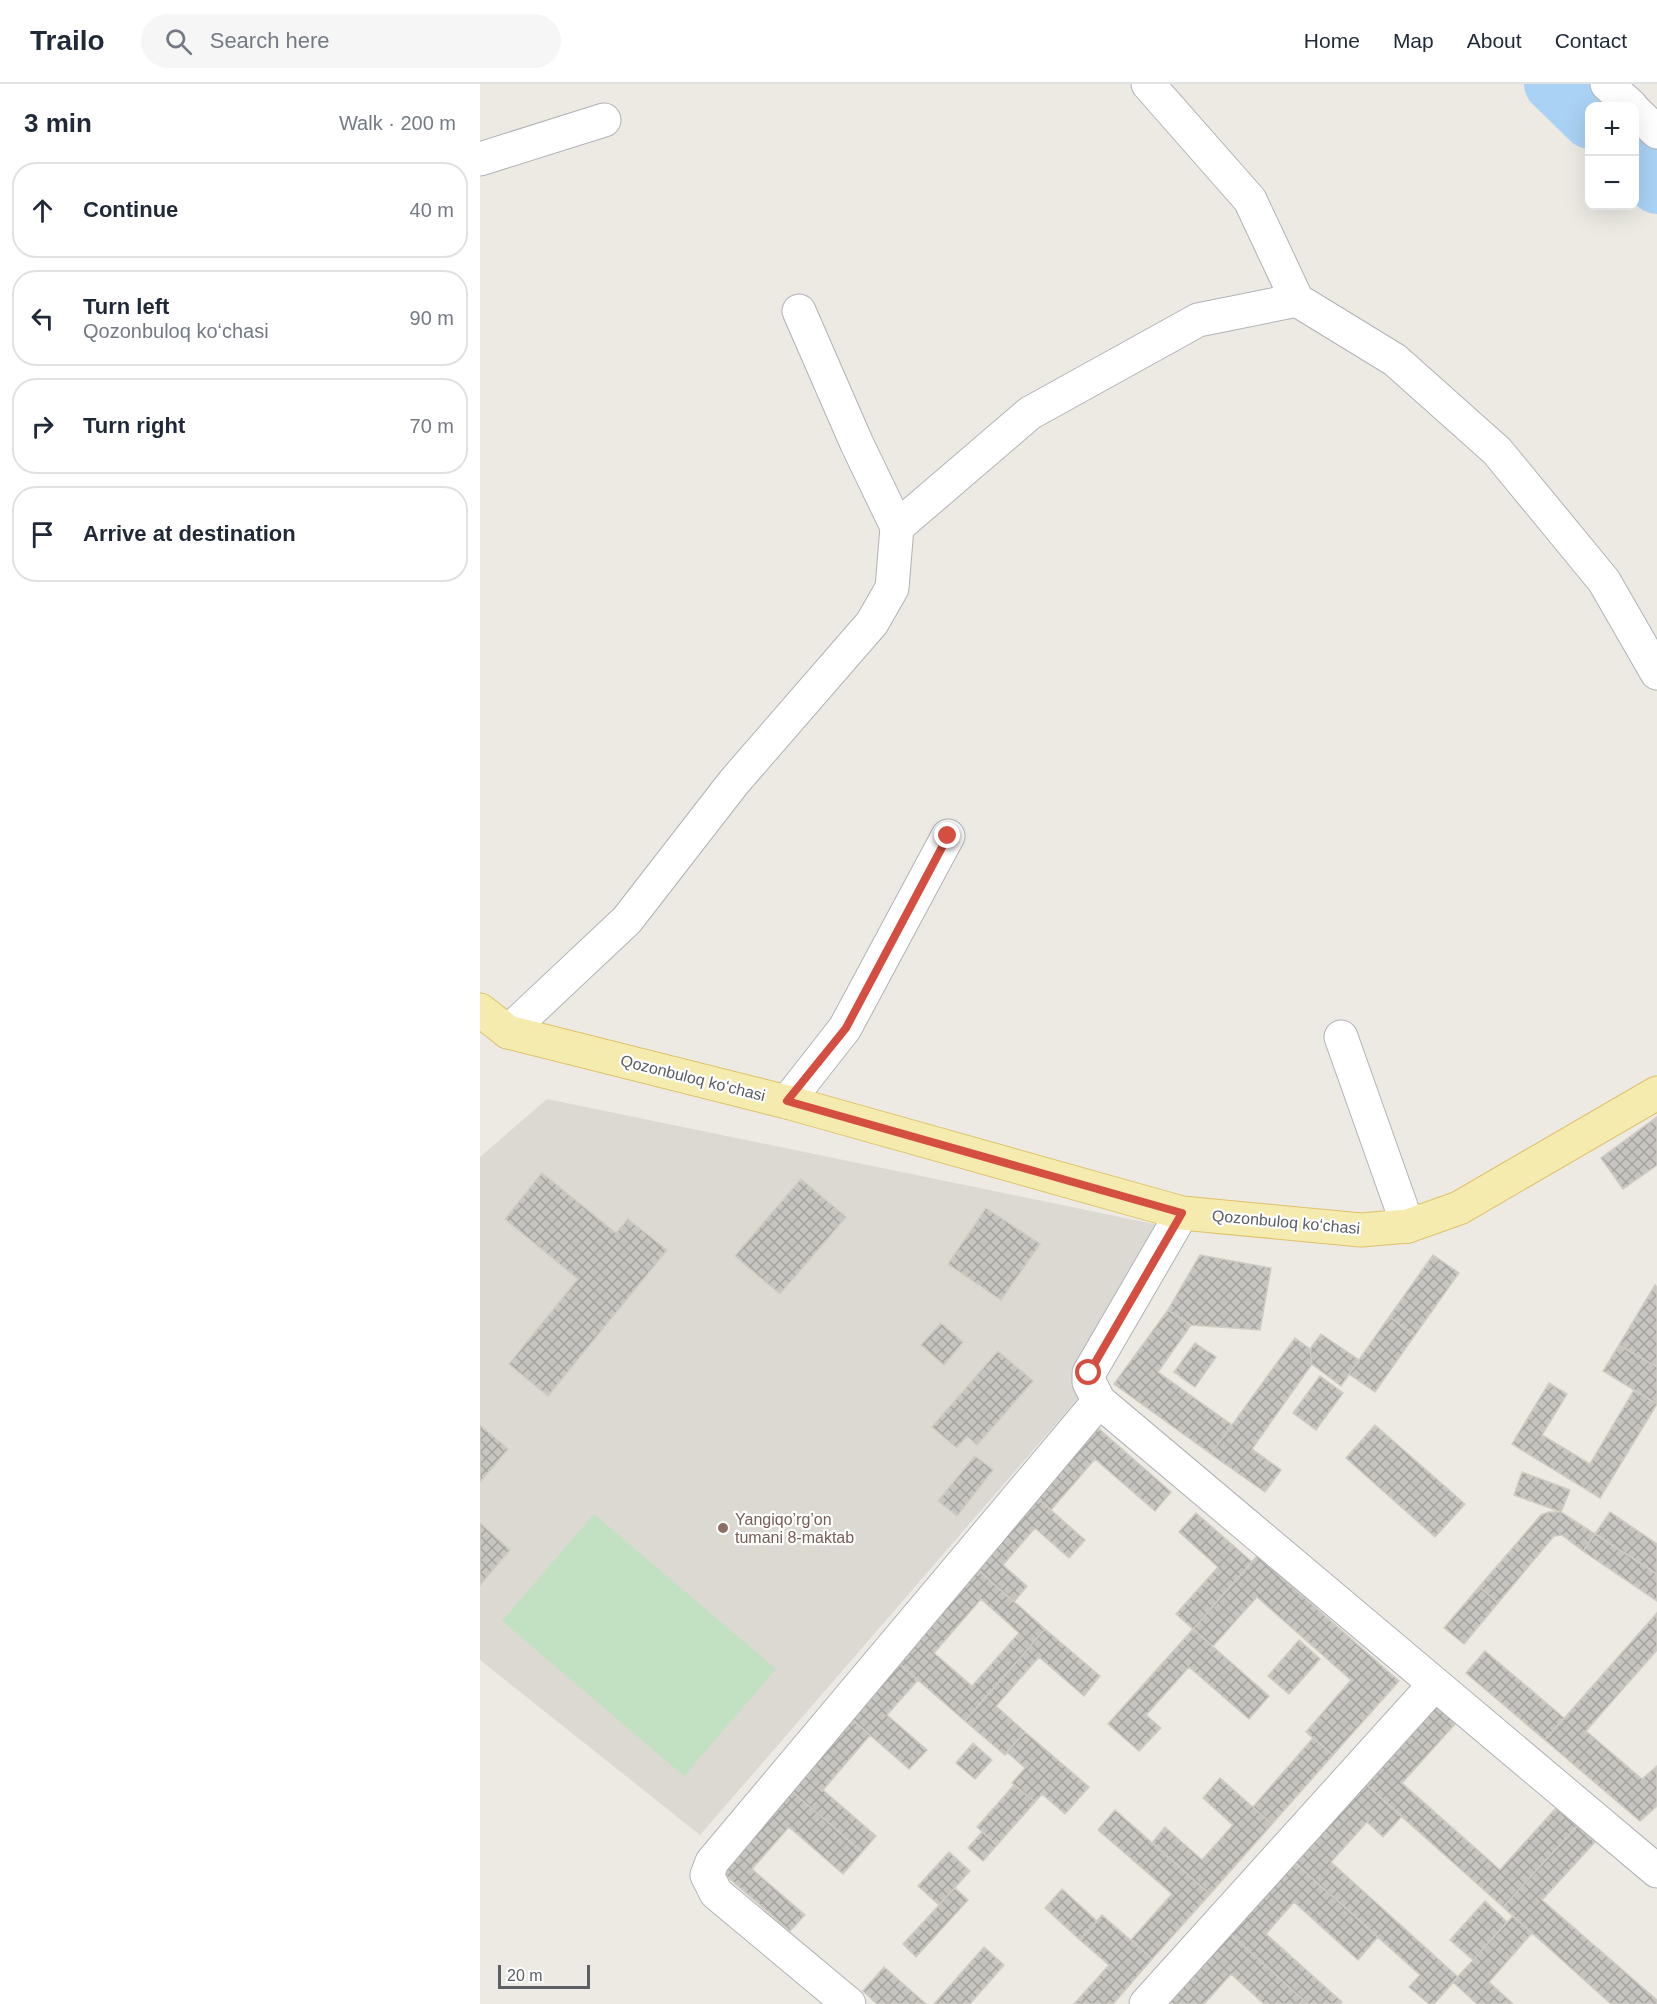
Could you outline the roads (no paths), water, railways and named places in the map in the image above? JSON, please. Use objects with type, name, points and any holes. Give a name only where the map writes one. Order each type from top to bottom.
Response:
[{"type":"main road","name":"Qozonbuloq koʻchasi","points":[[480,1010],[508,1032],[787,1101],[1182,1213],[1361,1230],[1408,1226],[1459,1208],[1657,1093]]},
{"type":"street","points":[[1148,84],[1250,200],[1297,300],[1395,360],[1497,451],[1604,581],[1657,673]]},
{"type":"street","points":[[1608,84],[1626,102]]},
{"type":"street","points":[[1639,114],[1657,132]]},
{"type":"street","points":[[480,159],[604,120]]},
{"type":"street","points":[[897,527],[1030,413],[1198,320],[1297,300]]},
{"type":"street","points":[[508,1032],[627,920],[734,783],[872,623],[892,588],[897,527],[856,444],[799,311]]},
{"type":"street","points":[[787,1101],[846,1028],[948,836]]},
{"type":"street","points":[[1341,1037],[1408,1226]]},
{"type":"street","points":[[1182,1213],[1089,1373],[1089,1382],[1099,1401],[1657,1871]]},
{"type":"street","points":[[849,2004],[716,1893],[707,1875],[712,1862],[1099,1401]]},
{"type":"street","points":[[1146,2004],[1434,1685]]},
{"type":"waterway","points":[[1552,84],[1585,116]]},
{"type":"waterway","points":[[1639,169],[1657,186]]},
{"type":"place","name":"Yangiqo’rg’on tumani 8-maktab","points":[[723,1528]]}]
